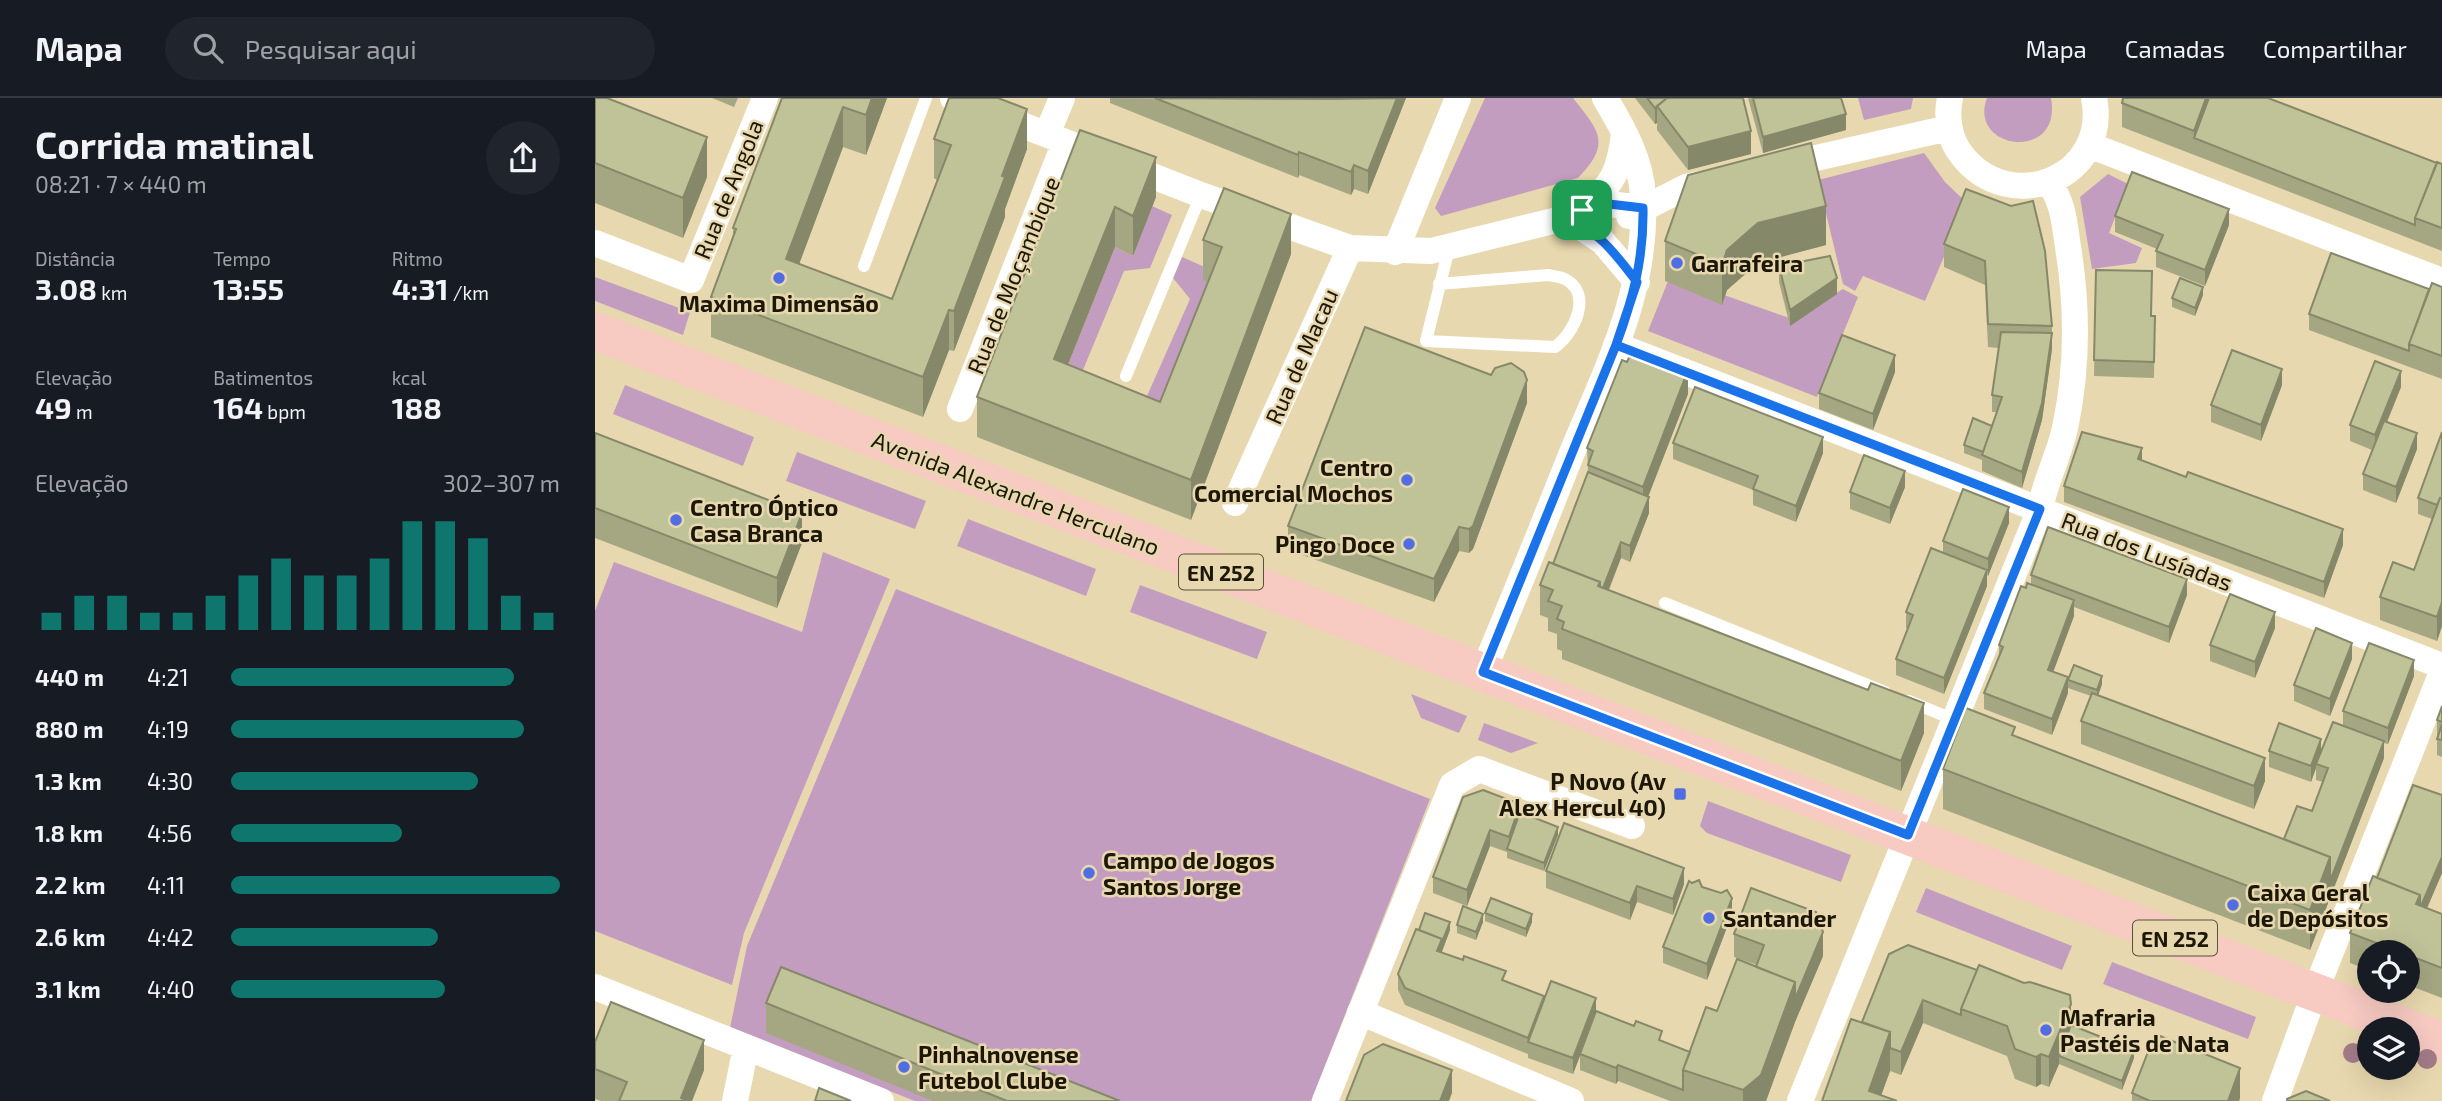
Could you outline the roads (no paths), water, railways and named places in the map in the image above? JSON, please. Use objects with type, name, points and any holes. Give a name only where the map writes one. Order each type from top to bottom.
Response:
[{"type":"main road","name":"Avenida Alexandre Herculano","points":[[595,331],[1908,835]]},
{"type":"main road","name":"EN 252","points":[[1908,835],[2442,1041]]},
{"type":"street","name":"Rua de Angola","points":[[595,243],[691,280],[765,98]]},
{"type":"street","points":[[953,98],[1201,195],[1350,248],[1395,252],[1448,248],[1571,217],[1612,221],[1628,216],[1686,187],[1949,128]]},
{"type":"street","name":"Rua de Moçambique","points":[[960,409],[1056,138],[1062,98]]},
{"type":"street","points":[[1395,252],[1458,98]]},
{"type":"street","points":[[1483,672],[1616,345],[1637,282],[1643,234],[1643,193],[1630,142],[1605,98]]},
{"type":"street","points":[[1950,98],[1949,128],[1956,148],[1969,165],[1987,178],[2007,186],[2028,187],[2049,182],[2066,173],[2079,160],[2089,145],[2095,123],[2094,98]]},
{"type":"street","points":[[1571,217],[1601,195],[1613,177],[1621,155],[1624,131]]},
{"type":"street","points":[[2089,145],[2442,281]]},
{"type":"street","points":[[1800,1101],[1908,835],[1961,722],[2040,509],[2044,487],[2064,431],[2075,371],[2073,278],[2060,199],[2049,182]]},
{"type":"street","points":[[1571,217],[1603,242],[1637,282]]},
{"type":"street","name":"Rua de Macau","points":[[1235,503],[1350,248]]},
{"type":"street","name":"Rua dos Lusíadas","points":[[1616,345],[2442,666]]},
{"type":"street","points":[[2275,1101],[2315,992],[2442,672]]},
{"type":"street","points":[[1325,1101],[1452,785],[1479,769],[1633,826]]},
{"type":"street","points":[[595,987],[881,1101]]},
{"type":"street","points":[[1360,1012],[1571,1101]]},
{"type":"street","points":[[735,1101],[746,1047]]},
{"type":"lane","points":[[865,266],[926,98]]},
{"type":"lane","points":[[1126,376],[1201,195]]},
{"type":"lane","points":[[1439,284],[1548,275],[1566,279],[1575,288],[1579,313],[1571,332],[1555,346],[1426,341],[1439,284],[1448,248]]},
{"type":"lane","points":[[1665,603],[1961,722]]},
{"type":"place","name":"Garrafeira","points":[[1677,263]]},
{"type":"place","name":"Maxima Dimensão","points":[[779,278]]},
{"type":"place","name":"Centro Comercial Mochos","points":[[1407,480]]},
{"type":"place","name":"Centro Óptico Casa Branca","points":[[676,520]]},
{"type":"place","name":"Pingo Doce","points":[[1409,544]]},
{"type":"place","name":"P Novo (Av Alex Hercul 40)","points":[[1680,794]]},
{"type":"place","name":"Campo de Jogos Santos Jorge","points":[[1089,873]]},
{"type":"place","name":"Caixa Geral de Depósitos","points":[[2233,905]]},
{"type":"place","name":"Santander","points":[[1709,918]]},
{"type":"place","name":"Mafraria Pastéis de Nata","points":[[2046,1030]]},
{"type":"place","name":"Pinhalnovense Futebol Clube","points":[[904,1067]]}]
